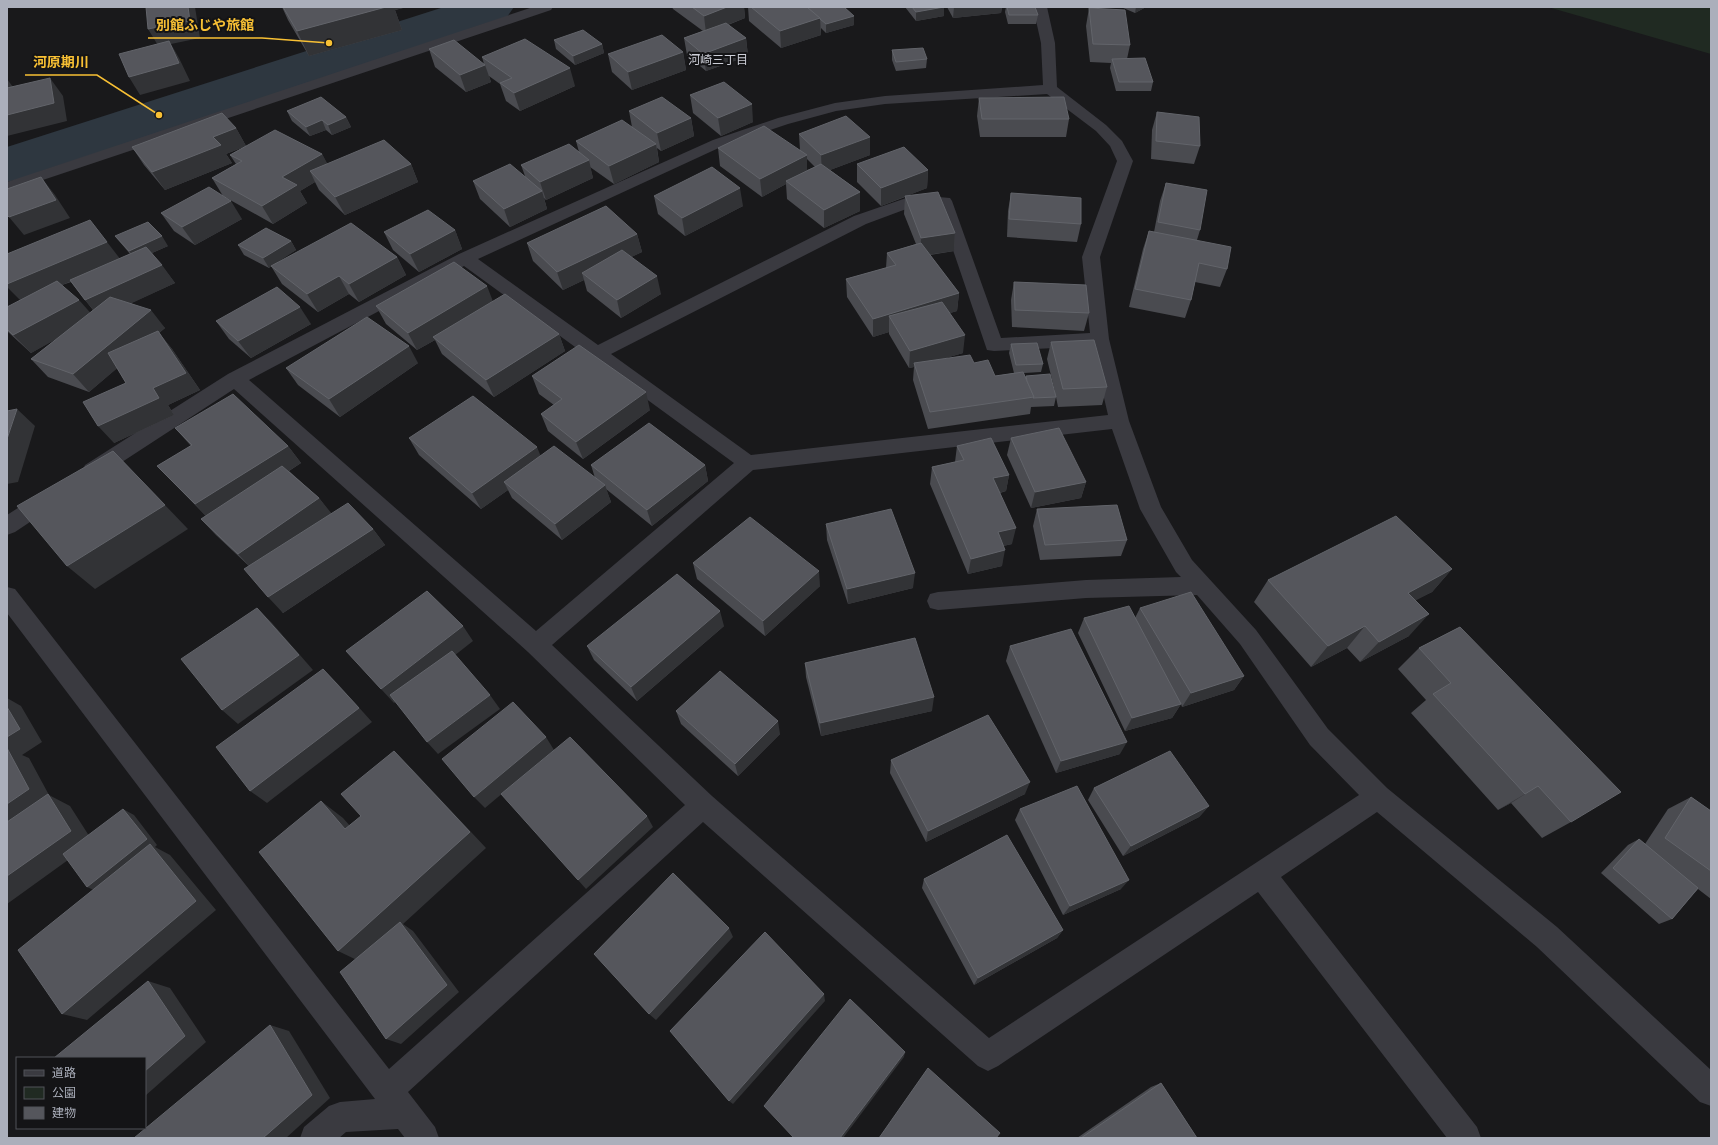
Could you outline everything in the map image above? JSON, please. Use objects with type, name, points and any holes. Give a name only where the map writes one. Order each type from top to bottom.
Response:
[{"type":"street","points":[[7,186],[546,7]]},
{"type":"street","points":[[1040,7],[1048,42],[1050,89]]},
{"type":"street","points":[[7,526],[235,379],[465,258],[718,143],[783,121],[835,107],[885,100],[1050,89],[1101,128],[1117,144],[1125,161],[1091,257],[1100,339],[1118,421],[1151,509],[1184,566],[1248,637],[1319,737],[1378,797],[1547,937],[1711,1091]]},
{"type":"street","points":[[596,354],[860,220],[915,200],[944,201],[994,345],[1100,339]]},
{"type":"street","points":[[465,258],[748,463]]},
{"type":"street","points":[[235,379],[536,645],[703,805],[988,1056],[1378,797]]},
{"type":"street","points":[[536,645],[748,463],[1118,421]]},
{"type":"street","points":[[938,601],[1086,589],[1202,586]]},
{"type":"street","points":[[7,596],[424,1138]]},
{"type":"street","points":[[315,1138],[340,1118],[396,1102],[703,805]]},
{"type":"street","points":[[1262,875],[1466,1138]]},
{"type":"green space","points":[[1548,7],[1711,7],[1711,54]]},
{"type":"building","points":[[146,7],[188,7],[190,21],[148,29]]},
{"type":"building","points":[[283,7],[386,7],[297,31]]},
{"type":"building","points":[[692,7],[727,7],[704,16]]},
{"type":"building","points":[[751,7],[807,7],[820,18],[780,31]]},
{"type":"building","points":[[807,7],[844,7],[854,16],[826,24]]},
{"type":"building","points":[[912,7],[944,7],[916,12]]},
{"type":"building","points":[[1007,7],[1035,7],[1038,15],[1009,15]]},
{"type":"building","points":[[1089,8],[1125,10],[1130,45],[1093,44]]},
{"type":"building","points":[[726,23],[746,38],[703,54],[684,38]]},
{"type":"building","points":[[583,30],[602,44],[573,56],[554,40]]},
{"type":"building","points":[[662,35],[683,52],[628,72],[608,54]]},
{"type":"building","points":[[525,39],[570,68],[514,93],[500,83],[512,78],[482,57]]},
{"type":"building","points":[[454,40],[485,65],[460,75],[429,49]]},
{"type":"building","points":[[169,41],[179,63],[129,77],[119,54]]},
{"type":"building","points":[[923,48],[927,59],[896,62],[892,50]]},
{"type":"building","points":[[1145,58],[1153,82],[1119,82],[1112,59]]},
{"type":"building","points":[[50,78],[54,103],[7,115],[7,88]]},
{"type":"building","points":[[724,82],[752,104],[718,118],[690,95]]},
{"type":"building","points":[[321,97],[346,117],[328,125],[322,120],[306,127],[287,111]]},
{"type":"building","points":[[662,97],[691,118],[657,133],[629,111]]},
{"type":"building","points":[[1064,97],[1069,119],[982,119],[979,98]]},
{"type":"building","points":[[1157,112],[1199,117],[1200,146],[1156,141]]},
{"type":"building","points":[[222,113],[236,128],[213,137],[221,145],[152,172],[132,147]]},
{"type":"building","points":[[846,116],[870,137],[821,155],[799,134]]},
{"type":"building","points":[[622,120],[656,144],[609,166],[576,141]]},
{"type":"building","points":[[764,126],[807,155],[760,179],[718,148]]},
{"type":"building","points":[[275,130],[322,154],[282,177],[297,185],[262,206],[212,178],[242,161],[230,155]]},
{"type":"building","points":[[384,140],[411,164],[335,197],[310,171]]},
{"type":"building","points":[[569,144],[589,160],[540,182],[521,165]]},
{"type":"building","points":[[904,147],[928,170],[881,188],[857,164]]},
{"type":"building","points":[[510,164],[542,191],[504,209],[473,181]]},
{"type":"building","points":[[821,164],[860,192],[824,210],[786,181]]},
{"type":"building","points":[[712,167],[740,188],[682,218],[654,196]]},
{"type":"building","points":[[41,177],[56,200],[9,217],[7,215],[7,189]]},
{"type":"building","points":[[1166,183],[1207,190],[1200,230],[1158,222]]},
{"type":"building","points":[[209,187],[231,201],[182,227],[161,213]]},
{"type":"building","points":[[938,192],[955,233],[921,238],[905,196]]},
{"type":"building","points":[[1011,193],[1081,198],[1081,224],[1009,219]]},
{"type":"building","points":[[606,206],[637,234],[557,272],[527,243]]},
{"type":"building","points":[[428,210],[455,230],[410,254],[384,232]]},
{"type":"building","points":[[90,220],[107,242],[7,284],[7,254]]},
{"type":"building","points":[[148,222],[162,236],[129,251],[115,236]]},
{"type":"building","points":[[351,223],[397,257],[349,284],[339,276],[307,294],[271,266]]},
{"type":"building","points":[[266,228],[291,241],[263,258],[238,245]]},
{"type":"building","points":[[1149,231],[1231,247],[1227,269],[1199,263],[1191,300],[1135,289]]},
{"type":"building","points":[[921,243],[959,293],[873,319],[846,279],[896,265],[887,253]]},
{"type":"building","points":[[146,247],[162,265],[85,300],[70,280]]},
{"type":"building","points":[[622,250],[657,276],[617,300],[582,273]]},
{"type":"building","points":[[454,262],[487,286],[408,333],[376,306]]},
{"type":"building","points":[[57,281],[79,300],[13,335],[7,329],[7,307]]},
{"type":"building","points":[[1014,282],[1086,285],[1089,313],[1015,310]]},
{"type":"building","points":[[277,287],[300,307],[238,341],[216,321]]},
{"type":"building","points":[[505,294],[559,334],[486,380],[433,337]]},
{"type":"building","points":[[110,297],[151,310],[73,374],[31,359]]},
{"type":"building","points":[[942,302],[965,335],[910,351],[889,316]]},
{"type":"building","points":[[367,317],[409,346],[329,399],[286,368]]},
{"type":"building","points":[[158,331],[186,373],[153,388],[159,398],[98,426],[83,402],[126,383],[108,353]]},
{"type":"building","points":[[1094,340],[1107,387],[1063,389],[1051,342]]},
{"type":"building","points":[[1037,343],[1043,364],[1016,365],[1011,344]]},
{"type":"building","points":[[579,345],[646,392],[576,442],[541,414],[562,399],[532,376]]},
{"type":"building","points":[[970,355],[974,363],[988,360],[995,376],[1023,372],[1034,397],[930,412],[914,363]]},
{"type":"building","points":[[1050,374],[1056,397],[1033,398],[1034,397],[1026,376]]},
{"type":"building","points":[[233,394],[288,446],[195,504],[157,466],[192,445],[175,428]]},
{"type":"building","points":[[473,396],[537,447],[472,493],[409,438]]},
{"type":"building","points":[[17,409],[7,439],[7,411]]},
{"type":"building","points":[[649,423],[705,465],[647,510],[591,465]]},
{"type":"building","points":[[1059,428],[1086,482],[1035,492],[1011,438]]},
{"type":"building","points":[[991,438],[1009,475],[993,478],[1016,528],[998,532],[1005,550],[971,559],[932,467],[964,460],[957,446]]},
{"type":"building","points":[[554,446],[605,485],[555,524],[504,482]]},
{"type":"building","points":[[113,451],[165,505],[67,566],[17,506]]},
{"type":"building","points":[[282,466],[319,498],[238,554],[201,519]]},
{"type":"building","points":[[348,503],[373,529],[268,597],[244,569]]},
{"type":"building","points":[[1117,505],[1127,540],[1045,545],[1037,509]]},
{"type":"building","points":[[891,509],[915,573],[847,589],[826,524]]},
{"type":"building","points":[[1396,516],[1452,569],[1408,593],[1429,614],[1379,642],[1365,626],[1328,646],[1268,580]]},
{"type":"building","points":[[750,517],[819,571],[763,621],[693,563]]},
{"type":"building","points":[[677,574],[720,611],[631,687],[587,646]]},
{"type":"building","points":[[427,591],[463,626],[381,689],[346,651]]},
{"type":"building","points":[[1191,592],[1244,676],[1191,693],[1140,608]]},
{"type":"building","points":[[1129,606],[1181,704],[1132,718],[1084,618]]},
{"type":"building","points":[[257,608],[299,655],[222,710],[181,659]]},
{"type":"building","points":[[1460,627],[1621,792],[1571,822],[1538,786],[1525,794],[1433,694],[1451,683],[1419,648]]},
{"type":"building","points":[[1071,629],[1127,742],[1061,761],[1010,646]]},
{"type":"building","points":[[915,638],[934,697],[820,723],[805,663]]},
{"type":"building","points":[[452,651],[490,695],[427,742],[390,695]]},
{"type":"building","points":[[323,669],[359,708],[250,791],[216,747]]},
{"type":"building","points":[[720,671],[778,721],[735,764],[676,711]]},
{"type":"building","points":[[513,702],[546,737],[474,797],[442,759]]},
{"type":"building","points":[[7,707],[20,729],[7,737]]},
{"type":"building","points":[[988,715],[1030,782],[928,831],[891,760]]},
{"type":"building","points":[[570,737],[647,816],[578,880],[501,794]]},
{"type":"building","points":[[7,748],[29,789],[7,804]]},
{"type":"building","points":[[394,751],[470,832],[338,951],[259,852],[321,801],[345,829],[361,816],[341,794]]},
{"type":"building","points":[[1170,751],[1209,806],[1131,846],[1094,788]]},
{"type":"building","points":[[1077,786],[1129,880],[1070,906],[1020,809]]},
{"type":"building","points":[[48,794],[71,831],[7,876],[7,822]]},
{"type":"building","points":[[1691,797],[1711,811],[1711,871],[1665,838]]},
{"type":"building","points":[[123,809],[147,839],[87,887],[63,854]]},
{"type":"building","points":[[1007,835],[1063,930],[978,978],[924,879]]},
{"type":"building","points":[[1639,839],[1698,888],[1672,919],[1613,868]]},
{"type":"building","points":[[150,844],[196,901],[62,1014],[18,950]]},
{"type":"building","points":[[673,873],[729,928],[649,1014],[594,954]]},
{"type":"building","points":[[400,922],[447,985],[386,1039],[340,972]]},
{"type":"building","points":[[765,932],[824,994],[729,1101],[670,1031]]},
{"type":"building","points":[[148,981],[185,1036],[146,1070],[146,1057],[55,1057]]},
{"type":"building","points":[[850,999],[905,1052],[840,1138],[794,1138],[764,1106]]},
{"type":"building","points":[[270,1025],[312,1095],[263,1138],[134,1138]]},
{"type":"building","points":[[928,1068],[1000,1133],[996,1138],[879,1138]]},
{"type":"building","points":[[1161,1083],[1197,1138],[1081,1138]]},
{"type":"waterway","points":[[7,165],[491,7]]},
{"type":"place","name":"別館ふじや旅館","points":[[329,43]]},
{"type":"place","name":"河原期川","points":[[159,115]]},
{"type":"district","name":"河崎三丁目","points":[[718,60]]}]
